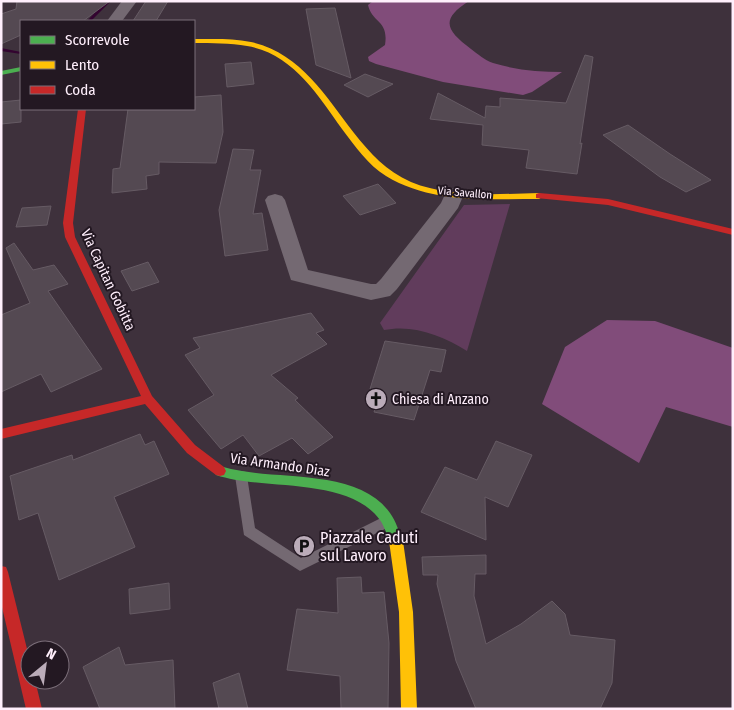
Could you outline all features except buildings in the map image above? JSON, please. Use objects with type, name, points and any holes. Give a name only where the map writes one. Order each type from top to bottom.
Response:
[{"type":"street","points":[[115,20],[130,1]]},
{"type":"street","name":"Via Savallon","points":[[195,41],[238,42],[265,48],[287,57],[302,69],[370,158],[396,179],[422,189],[454,194],[567,197],[623,205],[733,232]]},
{"type":"street","points":[[1,73],[20,69]]},
{"type":"street","name":"Via Capitan Gobitta","points":[[82,110],[68,223],[70,237],[148,399]]},
{"type":"street","points":[[275,200],[299,275],[371,292],[382,291],[389,284],[452,204],[454,194]]},
{"type":"street","points":[[1,434],[148,399]]},
{"type":"street","name":"Via Armando Diaz","points":[[148,399],[201,458],[221,471],[241,476],[318,483],[354,494],[378,510],[388,521],[398,548],[410,666],[409,709]]},
{"type":"street","points":[[1,572],[34,709]]},
{"type":"lane","points":[[241,476],[249,531],[300,565],[388,521]]},
{"type":"shaded area","points":[[373,1],[469,1],[453,14],[450,20],[452,31],[463,43],[493,63],[528,70],[562,72],[532,92],[523,95],[443,82],[376,64],[369,61],[368,57],[385,45],[386,37],[382,26],[370,11],[368,5]]},
{"type":"shaded area","points":[[510,204],[467,351],[438,336],[417,330],[384,330],[380,323],[464,205]]},
{"type":"shaded area","points":[[607,320],[655,321],[733,348],[733,427],[666,407],[639,463],[542,404],[565,347]]},
{"type":"waterway","points":[[90,20],[109,1]]},
{"type":"waterway","points":[[1,49],[20,53]]},
{"type":"traffic: fast","points":[[1,73],[20,69]]},
{"type":"traffic: fast","points":[[220,471],[242,477],[321,485],[346,490],[368,500],[385,517],[396,541]]},
{"type":"traffic: slow","points":[[195,41],[225,41],[250,44],[270,50],[287,60],[302,72],[317,89],[373,161],[391,175],[408,184],[444,194],[463,196],[539,196]]},
{"type":"traffic: slow","points":[[396,541],[406,612],[409,709]]},
{"type":"traffic: jam","points":[[82,110],[68,223],[70,237],[148,399]]},
{"type":"traffic: jam","points":[[539,196],[608,202],[733,232]]},
{"type":"traffic: jam","points":[[1,434],[148,399],[191,449],[220,471]]},
{"type":"traffic: jam","points":[[1,572],[34,709]]},
{"type":"place","name":"Chiesa di Anzano","points":[[376,399]]},
{"type":"place","name":"Piazzale Caduti sul Lavoro","points":[[304,546]]}]
